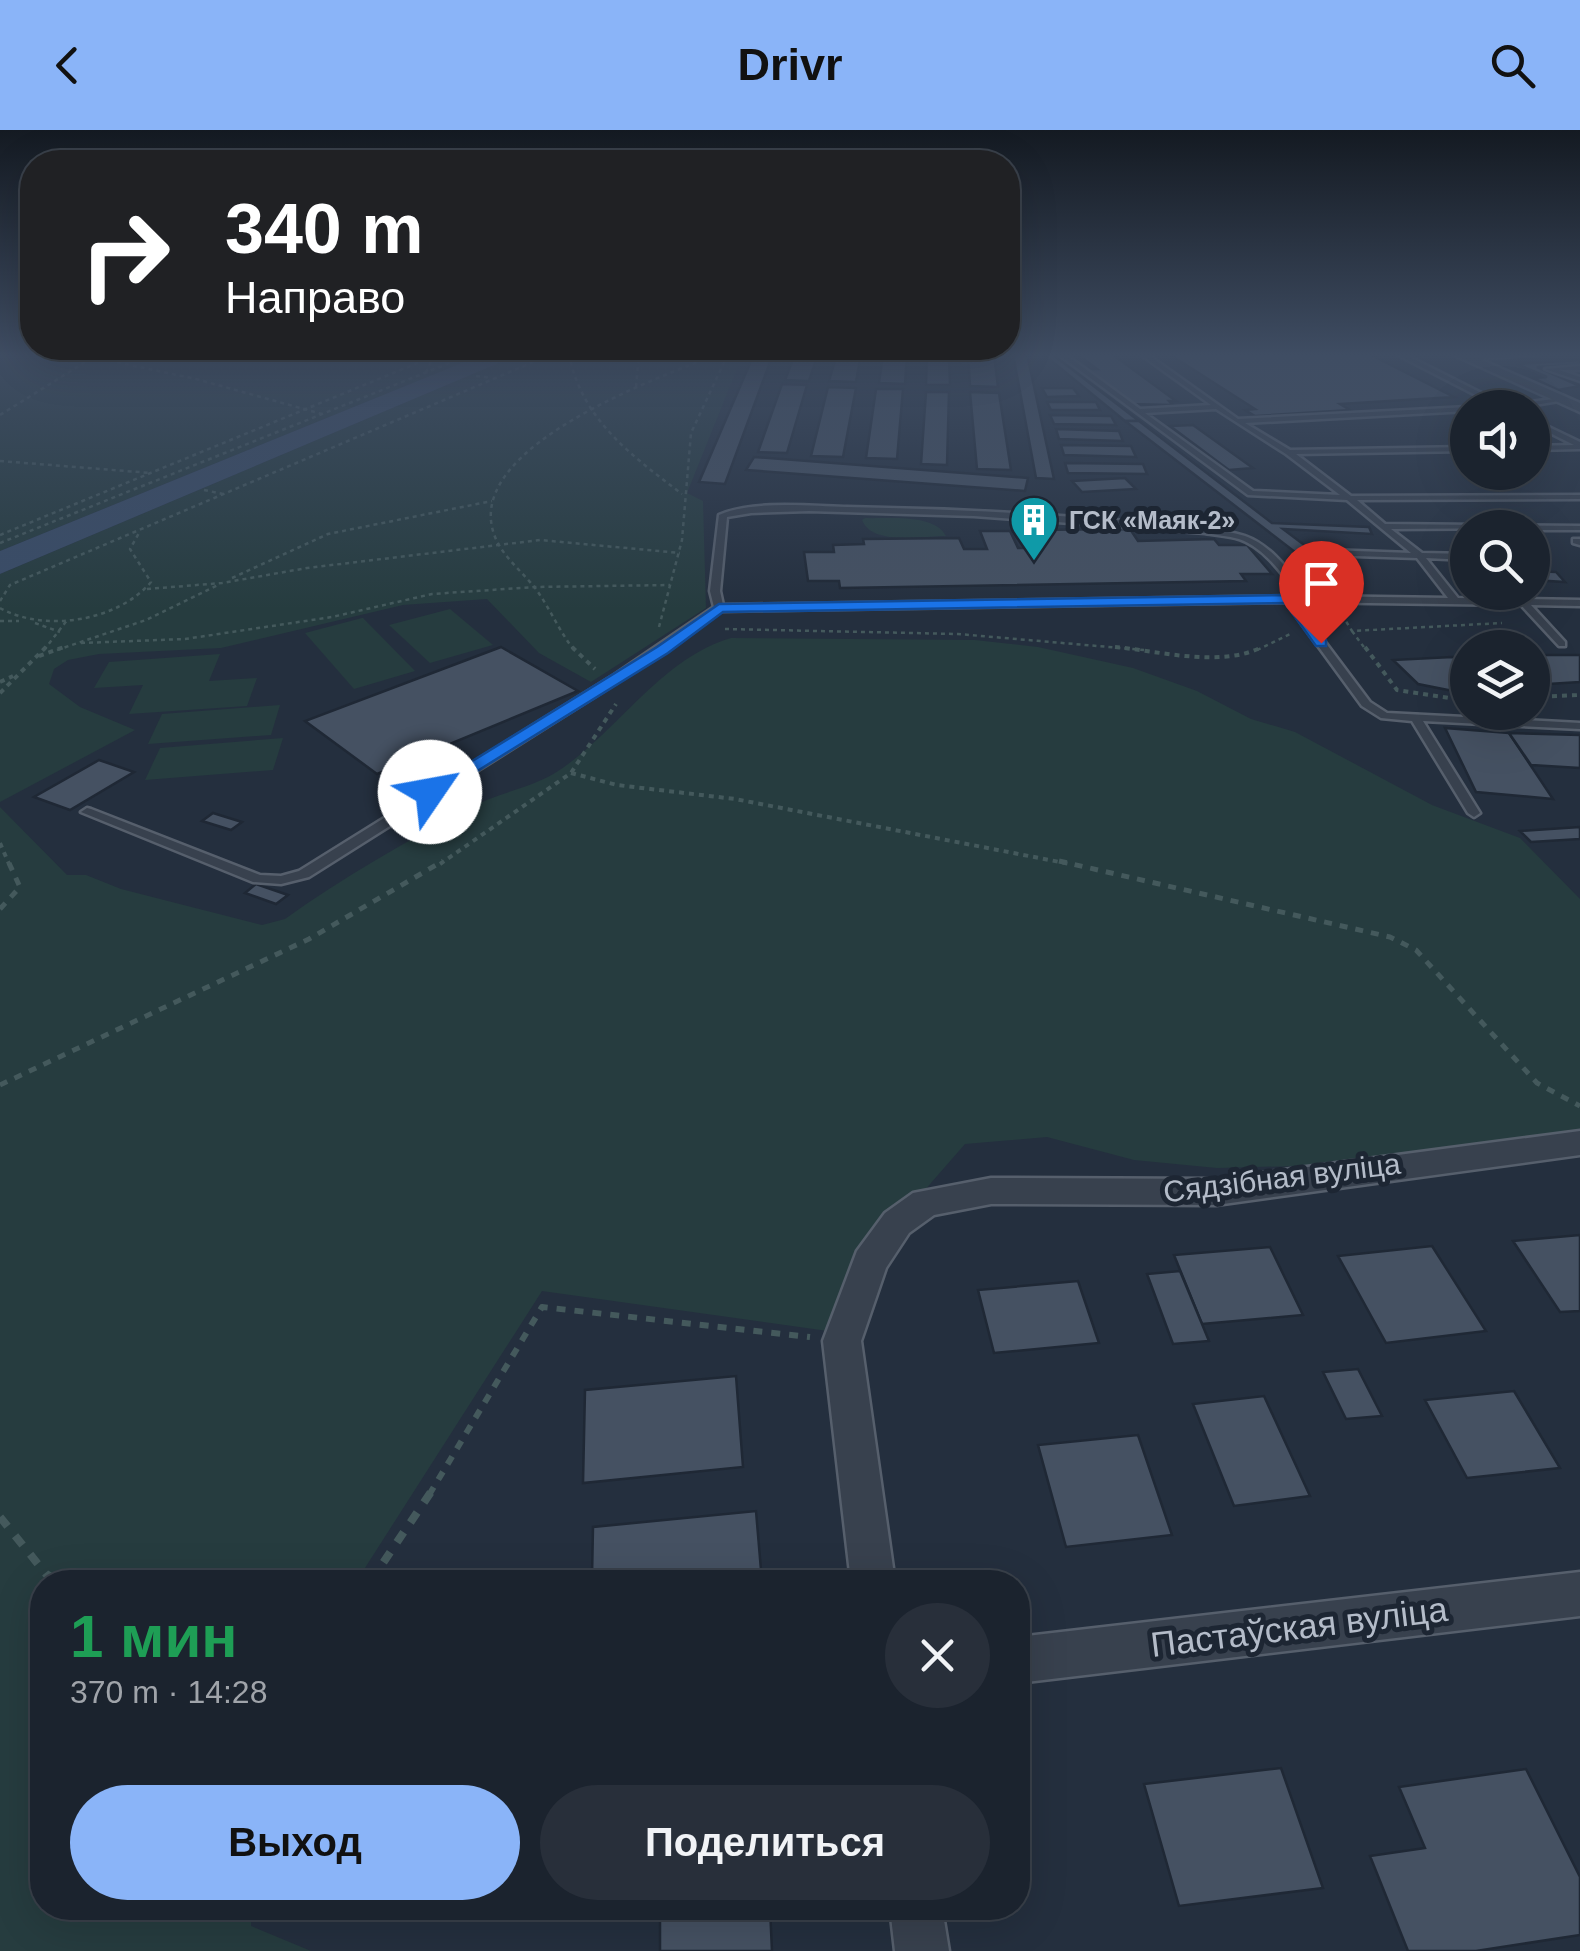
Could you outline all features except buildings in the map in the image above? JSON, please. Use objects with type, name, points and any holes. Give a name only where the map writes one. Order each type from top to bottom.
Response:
[{"type":"street","name":"Сядзібная вуліца","points":[[842,1341],[870,1262],[897,1223],[925,1204],[991,1191],[1216,1192],[1580,1143]]},
{"type":"street","points":[[842,1341],[872,1570]]},
{"type":"street","name":"Пастаўская вуліца","points":[[1030,1659],[1580,1594]]},
{"type":"street","points":[[918,1920],[922,1951]]},
{"type":"lane","points":[[1177,439],[1251,493],[1349,498],[1580,497]]},
{"type":"lane","points":[[1266,439],[1289,452],[1420,556],[1450,594]]},
{"type":"lane","points":[[1550,447],[1580,446]]},
{"type":"lane","points":[[1289,452],[1450,449]]},
{"type":"lane","points":[[725,608],[715,591],[724,515],[746,508],[1104,521],[1239,536],[1264,550],[1306,599]]},
{"type":"lane","points":[[1382,526],[1580,528]]},
{"type":"lane","points":[[1327,552],[1450,556]]},
{"type":"lane","points":[[1288,599],[1366,704],[1385,716],[1580,726]]},
{"type":"lane","points":[[87,812],[258,878],[281,880],[304,874],[725,608],[1450,600]]},
{"type":"lane","points":[[1550,602],[1580,603]]},
{"type":"lane","points":[[1530,610],[1562,644]]},
{"type":"lane","points":[[1415,717],[1474,813]]},
{"type":"path","points":[[0,535],[237,439]]},
{"type":"path","points":[[0,544],[262,439]]},
{"type":"path","points":[[0,591],[354,439]]},
{"type":"path","points":[[0,1085],[309,939],[438,865],[571,773],[578,756],[630,685],[590,667],[582,659],[535,587],[498,546],[491,523],[492,501],[503,480],[542,439]]},
{"type":"path","points":[[617,439],[682,494]]},
{"type":"path","points":[[662,650],[660,609],[680,553],[689,439]]},
{"type":"path","points":[[0,461],[169,476]]},
{"type":"path","points":[[148,484],[157,486]]},
{"type":"path","points":[[204,490],[226,494]]},
{"type":"path","points":[[39,656],[146,620],[328,534],[492,501]]},
{"type":"path","points":[[141,530],[130,550],[149,574],[148,588]]},
{"type":"path","points":[[0,621],[68,619],[121,606],[148,588],[222,583],[307,568],[552,540],[680,553]]},
{"type":"path","points":[[0,601],[10,585]]},
{"type":"path","points":[[81,643],[186,639],[332,617],[432,594],[535,587],[670,586]]},
{"type":"path","points":[[0,608],[60,632]]},
{"type":"path","points":[[725,608],[716,628],[958,634],[1214,656],[1251,653],[1276,644],[1294,632],[1302,618]]},
{"type":"path","points":[[0,693],[39,656],[68,619]]},
{"type":"path","points":[[1352,631],[1397,690],[1450,699]]},
{"type":"path","points":[[0,682],[20,672]]},
{"type":"path","points":[[1550,696],[1580,695]]},
{"type":"path","points":[[571,773],[617,786],[735,798],[918,837],[1014,852],[1390,938],[1416,950],[1537,1083],[1580,1106]]},
{"type":"path","points":[[0,844],[20,887],[0,909]]},
{"type":"path","points":[[0,866],[12,863]]},
{"type":"path","points":[[379,1570],[410,1528],[542,1307],[842,1341]]},
{"type":"path","points":[[0,1517],[43,1570]]},
{"type":"green space","points":[[0,439],[275,439],[0,551]]},
{"type":"green space","points":[[319,439],[709,439],[687,493],[703,501],[706,608],[591,682],[539,653],[487,599],[403,605],[221,648],[99,654],[68,660],[54,669],[49,684],[80,707],[135,730],[0,802],[0,574]]},
{"type":"green space","points":[[862,520],[921,520],[946,536],[887,536],[868,528]]},
{"type":"green space","points":[[450,609],[493,645],[430,663],[389,625]]},
{"type":"green space","points":[[362,618],[415,671],[354,689],[305,633]]},
{"type":"green space","points":[[731,638],[975,640],[1038,647],[1133,668],[1197,691],[1251,719],[1295,732],[1432,805],[1520,838],[1580,899],[1580,1142],[1411,1163],[1217,1168],[1134,1160],[1047,1137],[965,1144],[896,1223],[842,1333],[542,1291],[364,1570],[30,1570],[30,1920],[251,1920],[251,1926],[311,1951],[0,1951],[0,807],[67,875],[86,875],[121,889],[262,925],[285,919],[375,860],[469,808],[555,773],[598,739],[660,680],[705,649]]},
{"type":"green space","points":[[220,654],[209,681],[257,678],[247,706],[129,714],[143,685],[94,688],[109,662]]},
{"type":"green space","points":[[280,705],[271,735],[148,744],[162,714]]},
{"type":"green space","points":[[283,738],[273,770],[145,780],[160,748]]},
{"type":"water","points":[[275,439],[319,439],[0,574],[0,551]]},
{"type":"place","name":"ГСК «Маяк-2»","points":[[1034,562]]},
{"type":"route","points":[[430,792],[662,650],[719,608],[1288,599],[1321,643]]}]
